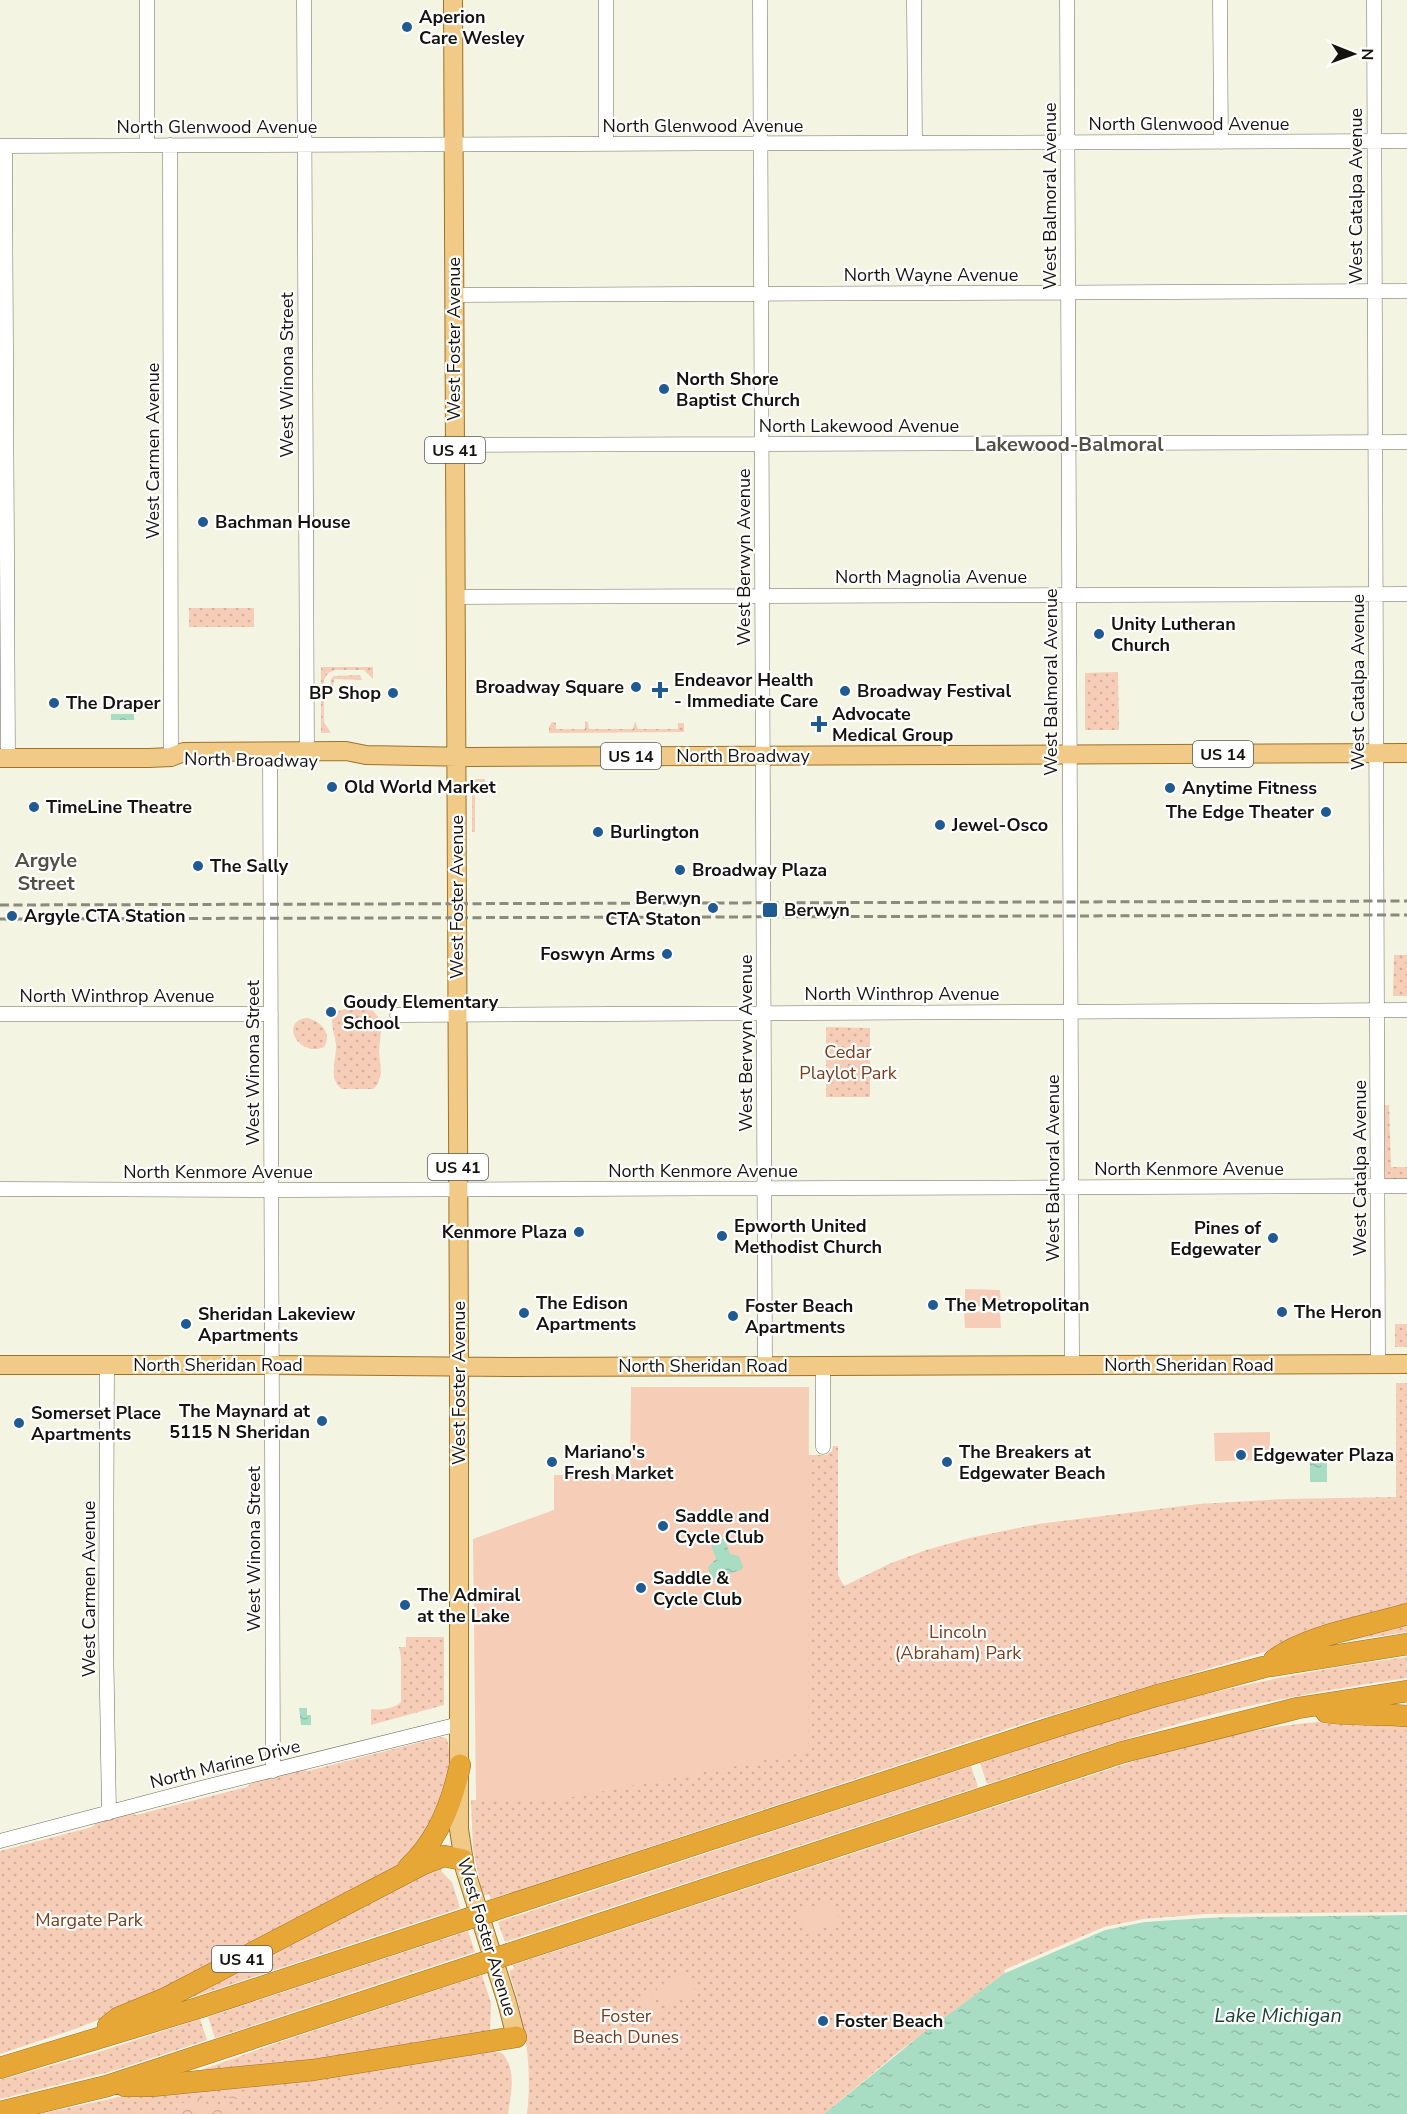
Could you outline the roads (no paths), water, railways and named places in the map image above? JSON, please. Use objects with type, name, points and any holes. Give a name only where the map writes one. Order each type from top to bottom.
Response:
[{"type":"highway","points":[[1264,1667],[1288,1649],[1407,1614]]},
{"type":"highway","points":[[91,2040],[201,2007],[1051,1728],[1155,1696],[1264,1667],[1406,1644]]},
{"type":"highway","points":[[107,2086],[1123,1752],[1298,1708],[1407,1691]]},
{"type":"highway","points":[[1298,1708],[1342,1715],[1369,1713],[1407,1716]]},
{"type":"highway","name":"US 41","points":[[0,2068],[91,2040],[118,2018],[164,1999],[395,1878],[418,1858],[439,1828],[453,1798],[460,1765]]},
{"type":"highway","points":[[395,1878],[440,1857],[450,1856],[463,1860]]},
{"type":"highway","name":"US 41","points":[[0,2112],[107,2086],[151,2086],[313,2070],[516,2037]]},
{"type":"main road","name":"West Foster Avenue","points":[[453,0],[459,1829],[463,1860],[516,2037]]},
{"type":"main road","name":"North Broadway","points":[[270,757],[307,751],[456,757],[1407,753]]},
{"type":"main road","name":"North Broadway","points":[[4,758],[171,757],[184,752],[345,762],[366,755]]},
{"type":"main road","name":"North Sheridan Road","points":[[0,1365],[459,1367],[1407,1364]]},
{"type":"street","points":[[147,0],[147,145]]},
{"type":"street","name":"West Winona Street","points":[[304,0],[307,751]]},
{"type":"street","points":[[606,0],[606,144]]},
{"type":"street","name":"West Berwyn Avenue","points":[[760,0],[765,1365]]},
{"type":"street","points":[[914,0],[915,143]]},
{"type":"street","name":"West Balmoral Avenue","points":[[1067,0],[1072,1365]]},
{"type":"street","points":[[1220,0],[1221,142]]},
{"type":"street","name":"West Catalpa Avenue","points":[[1374,0],[1378,1364]]},
{"type":"street","name":"North Glenwood Avenue","points":[[2,146],[1407,141]]},
{"type":"street","name":"West Carmen Avenue","points":[[170,145],[171,757]]},
{"type":"street","points":[[2,146],[4,758]]},
{"type":"street","name":"North Wayne Avenue","points":[[454,295],[1407,291]]},
{"type":"street","name":"North Lakewood Avenue","points":[[455,445],[1407,442]]},
{"type":"street","name":"North Magnolia Avenue","points":[[456,597],[1407,594]]},
{"type":"street","name":"West Winona Street","points":[[270,757],[273,1771]]},
{"type":"street","name":"North Winthrop Avenue","points":[[396,1015],[1407,1010]]},
{"type":"street","name":"North Winthrop Avenue","points":[[0,1014],[271,1014]]},
{"type":"street","name":"North Kenmore Avenue","points":[[0,1190],[1407,1186]]},
{"type":"street","name":"West Carmen Avenue","points":[[106,1365],[106,1635],[109,1813]]},
{"type":"street","points":[[823,1365],[823,1447]]},
{"type":"street","name":"North Marine Drive","points":[[0,1841],[459,1724]]},
{"type":"water","points":[[111,714],[134,714],[134,720],[111,720]]},
{"type":"water","points":[[1310,1453],[1327,1453],[1327,1482],[1310,1482]]},
{"type":"water","points":[[724,1538],[730,1554],[739,1556],[743,1567],[741,1570],[714,1578],[711,1577],[708,1567],[716,1559],[710,1542]]},
{"type":"water","points":[[299,1708],[307,1708],[307,1715],[311,1715],[311,1725],[301,1725]]},
{"type":"water","name":"Lake Michigan","points":[[1407,1915],[1407,2114],[824,2114],[922,2034],[1005,1973],[1105,1930],[1144,1922],[1186,1918]]},
{"type":"railway","points":[[0,905],[1407,901]]},
{"type":"railway","points":[[0,919],[1407,915]]},
{"type":"place","name":"Aperion Care Wesley","points":[[407,27]]},
{"type":"place","name":"North Shore Baptist Church","points":[[664,389]]},
{"type":"place","name":"Bachman House","points":[[203,522]]},
{"type":"place","name":"Unity Lutheran Church","points":[[1099,634]]},
{"type":"place","name":"Broadway Square","points":[[636,687]]},
{"type":"place","name":"Endeavor Health - Immediate Care","points":[[660,690]]},
{"type":"place","name":"Broadway Festival","points":[[845,691]]},
{"type":"place","name":"BP Shop","points":[[393,693]]},
{"type":"place","name":"The Draper","points":[[54,703]]},
{"type":"place","name":"Advocate Medical Group","points":[[819,724]]},
{"type":"place","name":"Old World Market","points":[[332,787]]},
{"type":"place","name":"Anytime Fitness","points":[[1170,788]]},
{"type":"place","name":"TimeLine Theatre","points":[[34,807]]},
{"type":"place","name":"The Edge Theater","points":[[1326,812]]},
{"type":"place","name":"Jewel-Osco","points":[[940,825]]},
{"type":"place","name":"Burlington","points":[[598,832]]},
{"type":"place","name":"The Sally","points":[[198,866]]},
{"type":"place","name":"Broadway Plaza","points":[[680,870]]},
{"type":"place","name":"Berwyn CTA Staton","points":[[713,908]]},
{"type":"place","name":"Berwyn","points":[[770,910]]},
{"type":"place","name":"Argyle CTA Station","points":[[12,916]]},
{"type":"place","name":"Foswyn Arms","points":[[667,954]]},
{"type":"place","name":"Goudy Elementary School","points":[[331,1012]]},
{"type":"place","name":"Kenmore Plaza","points":[[579,1232]]},
{"type":"place","name":"Epworth United Methodist Church","points":[[722,1236]]},
{"type":"place","name":"Pines of Edgewater","points":[[1273,1238]]},
{"type":"place","name":"The Metropolitan","points":[[933,1305]]},
{"type":"place","name":"The Heron","points":[[1282,1312]]},
{"type":"place","name":"The Edison Apartments","points":[[524,1313]]},
{"type":"place","name":"Foster Beach Apartments","points":[[733,1316]]},
{"type":"place","name":"Sheridan Lakeview Apartments","points":[[186,1324]]},
{"type":"place","name":"The Maynard at 5115 N Sheridan","points":[[322,1421]]},
{"type":"place","name":"Somerset Place Apartments","points":[[19,1423]]},
{"type":"place","name":"Edgewater Plaza","points":[[1241,1455]]},
{"type":"place","name":"Mariano's Fresh Market","points":[[552,1462]]},
{"type":"place","name":"The Breakers at Edgewater Beach","points":[[947,1462]]},
{"type":"place","name":"Saddle and Cycle Club","points":[[663,1526]]},
{"type":"place","name":"Saddle & Cycle Club","points":[[641,1588]]},
{"type":"place","name":"The Admiral at the Lake","points":[[405,1605]]},
{"type":"place","name":"Foster Beach","points":[[823,2021]]},
{"type":"district","name":"Lakewood-Balmoral","points":[[1069,444]]},
{"type":"district","name":"Argyle Street","points":[[46,872]]},
{"type":"park label","name":"Cedar Playlot Park","points":[[848,1062]]},
{"type":"park label","name":"Lincoln (Abraham) Park","points":[[958,1642]]},
{"type":"park label","name":"Margate Park","points":[[89,1920]]},
{"type":"park label","name":"Foster Beach Dunes","points":[[626,2026]]}]
